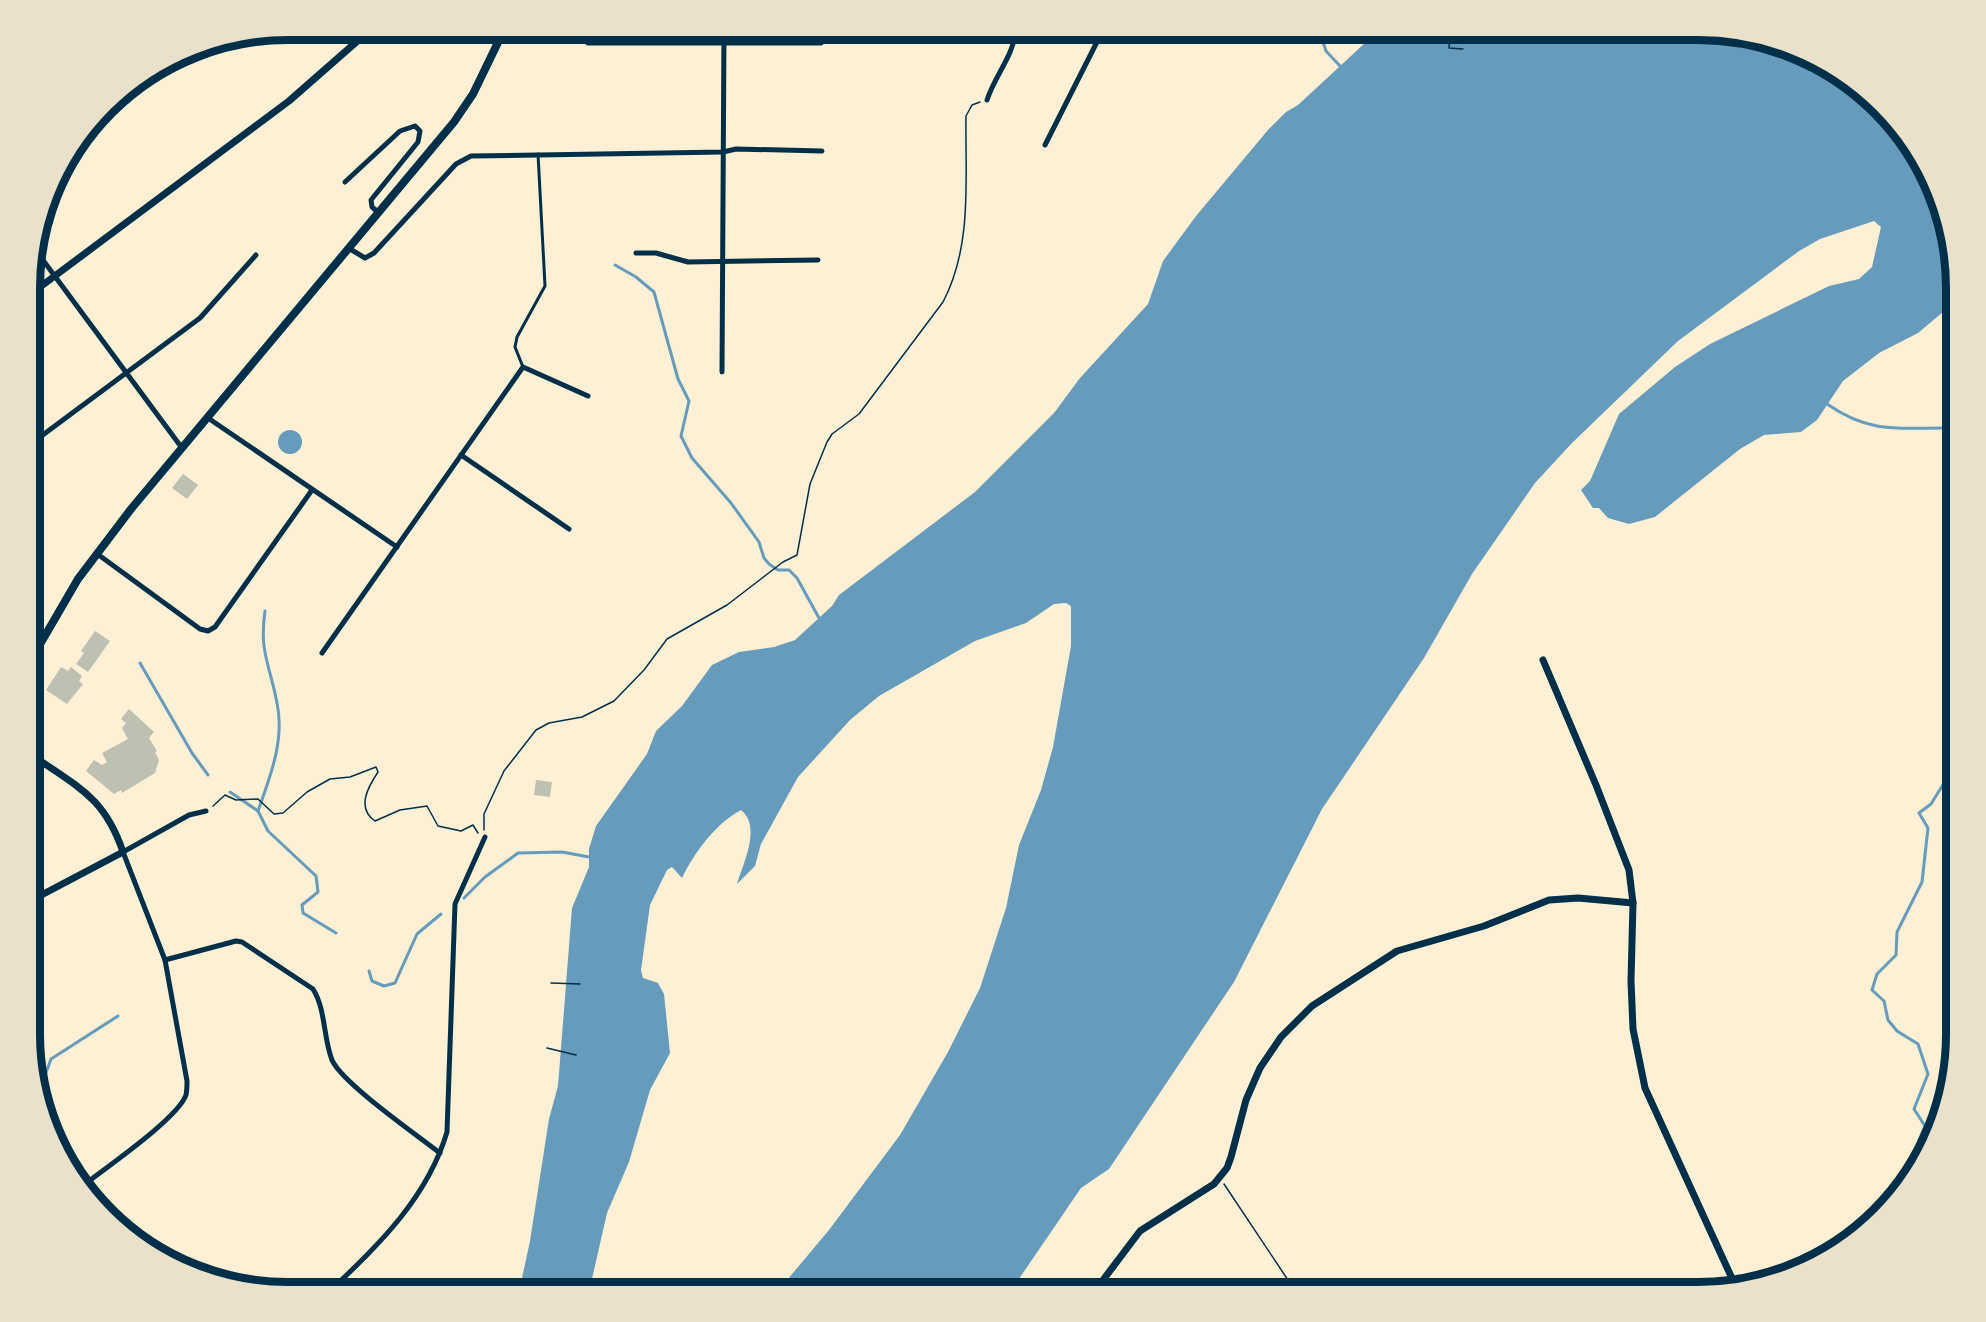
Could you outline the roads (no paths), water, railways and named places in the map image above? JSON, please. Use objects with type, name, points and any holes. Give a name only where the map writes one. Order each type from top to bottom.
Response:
[{"type":"main road","points":[[40,644],[96,553],[454,122],[473,94],[499,40]]},
{"type":"street","points":[[40,287],[289,101],[359,40]]},
{"type":"street","points":[[722,372],[724,40]]},
{"type":"street","points":[[987,100],[995,78],[1010,56],[1014,40]]},
{"type":"street","points":[[1045,145],[1098,40]]},
{"type":"street","points":[[588,43],[821,43]]},
{"type":"street","points":[[345,182],[400,130],[415,126],[420,131],[418,142],[371,200],[372,207],[379,213]]},
{"type":"street","points":[[350,249],[365,258],[374,253],[456,165],[465,158],[478,154],[723,152],[736,149],[822,151]]},
{"type":"street","points":[[636,253],[656,253],[688,262],[818,260]]},
{"type":"street","points":[[40,437],[200,318],[256,255]]},
{"type":"street","points":[[43,259],[182,448]]},
{"type":"street","points":[[322,653],[523,367],[588,396]]},
{"type":"street","points":[[208,418],[397,547]]},
{"type":"street","points":[[461,455],[569,529]]},
{"type":"street","points":[[96,553],[200,629],[208,631],[215,627],[312,490]]},
{"type":"street","points":[[1543,660],[1623,853],[1630,876],[1633,903],[1631,981],[1633,1029],[1645,1088],[1732,1279]]},
{"type":"street","points":[[40,761],[96,801],[116,831],[165,960],[187,1081],[186,1095],[177,1109],[89,1181]]},
{"type":"street","points":[[40,896],[189,815],[209,809]]},
{"type":"street","points":[[339,1282],[418,1196],[440,1154],[447,1132],[455,904],[484,839]]},
{"type":"street","points":[[1102,1282],[1140,1231],[1218,1180],[1232,1157],[1252,1085],[1281,1037],[1312,1006],[1384,958],[1411,946],[1484,926],[1549,900],[1562,898],[1633,903]]},
{"type":"street","points":[[165,960],[236,941],[242,942],[313,989],[319,999],[328,1048],[342,1075],[440,1154]]},
{"type":"lane","points":[[523,367],[515,347],[517,337],[545,286],[538,153]]},
{"type":"water","points":[[1368,40],[1697,40],[1762,49],[1792,59],[1835,82],[1873,113],[1904,151],[1927,194],[1937,224],[1945,272],[1946,310],[1918,333],[1879,353],[1843,381],[1817,420],[1801,432],[1764,435],[1740,449],[1655,517],[1629,524],[1608,518],[1599,508],[1593,508],[1581,490],[1590,481],[1619,414],[1675,367],[1710,344],[1829,286],[1859,279],[1872,267],[1881,227],[1874,221],[1820,239],[1799,251],[1678,341],[1572,443],[1535,483],[1472,574],[1424,658],[1322,809],[1234,982],[1109,1169],[1081,1188],[1017,1282],[785,1282],[829,1230],[900,1135],[948,1052],[980,988],[1006,908],[1019,845],[1041,790],[1053,747],[1071,646],[1071,606],[1066,603],[1054,604],[1026,623],[975,641],[879,696],[850,720],[798,777],[761,844],[755,866],[737,884],[751,835],[747,817],[741,810],[723,823],[707,840],[682,878],[672,867],[667,870],[650,905],[641,970],[643,978],[658,983],[664,994],[670,1053],[650,1090],[629,1162],[607,1213],[591,1282],[521,1282],[530,1241],[549,1119],[558,1086],[572,908],[589,867],[589,849],[596,826],[647,754],[656,731],[682,706],[712,665],[739,652],[774,647],[795,640],[832,606],[839,595],[975,492],[1054,413],[1080,378],[1148,304],[1163,261],[1196,216],[1268,130],[1286,112],[1298,105]]},
{"type":"water","points":[[290,430],[299,433],[302,442],[299,451],[290,454],[281,451],[278,442],[281,433]]},
{"type":"waterway","points":[[1322,40],[1326,51],[1340,66]]},
{"type":"waterway","points":[[615,265],[636,277],[654,292],[678,379],[689,401],[681,436],[692,458],[731,503],[759,542],[764,558],[769,564],[778,570],[789,570],[797,578],[819,618]]},
{"type":"waterway","points":[[1827,404],[1859,421],[1874,425],[1889,428],[1946,428]]},
{"type":"waterway","points":[[258,811],[275,758],[279,731],[277,703],[264,648],[265,611]]},
{"type":"waterway","points":[[140,663],[192,753],[208,775]]},
{"type":"waterway","points":[[1920,1142],[1919,1140],[1925,1126],[1914,1109],[1928,1074],[1918,1044],[1897,1031],[1888,1020],[1884,1001],[1872,990],[1877,974],[1896,955],[1897,932],[1922,882],[1928,828],[1919,813],[1931,804],[1944,783]]},
{"type":"waterway","points":[[230,792],[258,811],[268,831],[316,876],[318,892],[302,905],[303,913],[336,933]]},
{"type":"waterway","points":[[464,898],[485,877],[518,853],[562,852],[589,857]]},
{"type":"waterway","points":[[369,971],[372,981],[384,986],[395,983],[417,934],[441,914]]},
{"type":"waterway","points":[[44,1077],[51,1059],[118,1016]]}]
